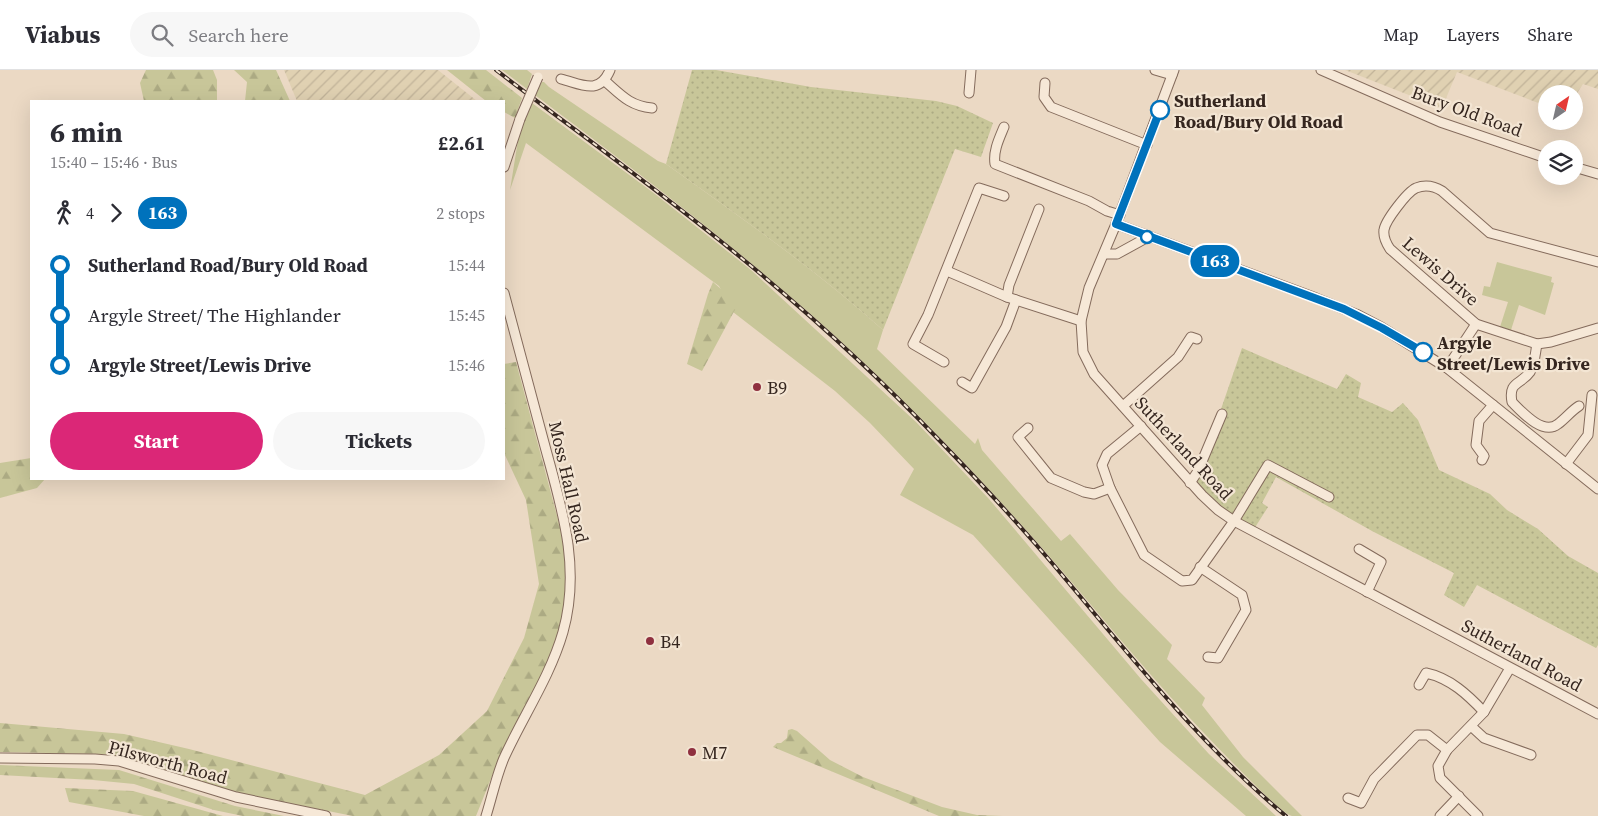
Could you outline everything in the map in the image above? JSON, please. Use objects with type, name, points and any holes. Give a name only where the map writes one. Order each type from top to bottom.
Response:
[{"type":"street","points":[[561,79],[591,87],[605,80],[610,70]]},
{"type":"street","points":[[969,93],[971,70]]},
{"type":"street","points":[[1155,70],[1173,72]]},
{"type":"street","name":"Bury Old Road","points":[[1321,70],[1440,122],[1538,155]]},
{"type":"street","name":"Sutherland Road","points":[[1173,72],[1120,215],[1089,288],[1081,321],[1083,352],[1094,374],[1190,483],[1218,510],[1234,522],[1598,714]]},
{"type":"street","points":[[505,164],[520,119],[540,74]]},
{"type":"street","points":[[605,80],[637,106],[652,108]]},
{"type":"street","points":[[1045,83],[1044,97],[1051,107],[1147,145]]},
{"type":"street","points":[[1052,119],[1057,110]]},
{"type":"street","points":[[1004,127],[996,148],[995,164],[1120,215]]},
{"type":"street","points":[[1583,170],[1598,174]]},
{"type":"street","name":"Lewis Drive","points":[[1598,262],[1490,232],[1430,182],[1414,189],[1386,221],[1384,230],[1384,238],[1390,249],[1476,324],[1537,344],[1551,342],[1598,328]]},
{"type":"street","points":[[944,362],[913,344],[947,271],[979,188],[1004,196]]},
{"type":"street","points":[[962,382],[972,388],[1006,327],[1012,299],[1009,284],[1039,209]]},
{"type":"street","points":[[1116,224],[1356,314],[1411,344],[1446,368],[1598,489]]},
{"type":"street","points":[[1104,254],[1117,254],[1148,237]]},
{"type":"street","points":[[947,271],[1012,299],[1081,321]]},
{"type":"street","name":"Moss Hall Road","points":[[486,816],[504,758],[546,677],[564,631],[570,582],[567,531],[505,297]]},
{"type":"street","name":"Lewis Drive","points":[[1446,368],[1476,324]]},
{"type":"street","points":[[1123,406],[1178,357],[1191,337],[1197,339]]},
{"type":"street","points":[[1537,344],[1530,372],[1512,387],[1512,402],[1541,426],[1548,428],[1556,426],[1575,408],[1579,419]]},
{"type":"street","points":[[1566,464],[1588,435],[1592,395]]},
{"type":"street","points":[[1482,460],[1484,456],[1476,444],[1480,421],[1493,405]]},
{"type":"street","points":[[1190,483],[1198,470],[1222,414]]},
{"type":"street","points":[[1141,426],[1107,454],[1102,465],[1110,488],[1144,555],[1182,581],[1192,580],[1234,522],[1268,465],[1328,497]]},
{"type":"street","points":[[1028,428],[1018,437],[1052,478],[1084,492],[1094,494],[1110,488]]},
{"type":"street","points":[[1359,549],[1380,562],[1367,592]]},
{"type":"street","points":[[1200,568],[1242,595],[1246,610],[1218,658],[1208,657]]},
{"type":"street","points":[[1478,816],[1440,778],[1438,766],[1447,750],[1484,712],[1510,668]]},
{"type":"street","points":[[1419,685],[1426,673],[1433,674],[1460,689],[1484,712]]},
{"type":"street","points":[[1471,726],[1484,738],[1531,755]]},
{"type":"street","points":[[1348,798],[1360,803],[1373,780],[1417,735],[1428,735],[1447,750]]},
{"type":"street","name":"Pilsworth Road","points":[[0,758],[119,761],[236,798],[326,816]]},
{"type":"street","points":[[1440,816],[1459,796]]},
{"type":"shaded area","points":[[284,70],[438,70],[476,100],[297,100]]},
{"type":"shaded area","points":[[1345,70],[1598,70],[1598,89],[1583,84],[1538,85],[1538,103],[1457,72],[1442,108]]},
{"type":"green space","points":[[146,70],[213,70],[217,80],[217,100],[144,100],[140,83]]},
{"type":"green space","points":[[234,70],[276,70],[290,100],[245,100],[247,82]]},
{"type":"green space","points":[[447,70],[486,70],[522,98],[515,118],[505,113],[505,100],[485,100]]},
{"type":"green space","points":[[502,70],[527,70],[532,74],[527,89]]},
{"type":"green space","points":[[692,70],[716,70],[811,87],[936,101],[957,106],[993,123],[981,157],[955,149],[883,330],[804,265],[666,164]]},
{"type":"green space","points":[[542,82],[658,161],[666,164],[749,224],[831,286],[883,330],[877,349],[975,444],[978,438],[982,450],[1061,541],[1070,534],[1118,590],[1172,645],[1167,659],[1205,698],[1202,705],[1243,757],[1302,816],[1292,816],[1279,807],[1217,746],[1161,687],[1031,535],[909,406],[778,286],[658,189],[535,95]]},
{"type":"green space","points":[[532,103],[655,194],[751,270],[916,422],[989,499],[1141,679],[1209,754],[1276,816],[1246,816],[1160,742],[973,535],[900,495],[914,469],[870,423],[835,391],[733,312],[719,286],[526,143],[510,190],[519,134]]},
{"type":"green space","points":[[1497,262],[1552,277],[1551,282],[1554,283],[1545,315],[1519,305],[1511,330],[1500,327],[1508,302],[1482,295],[1484,286],[1490,287]]},
{"type":"green space","points":[[713,282],[738,304],[702,371],[687,364]]},
{"type":"green space","points":[[1242,348],[1337,389],[1346,374],[1361,383],[1358,397],[1392,412],[1403,403],[1418,420],[1439,470],[1490,494],[1507,510],[1538,529],[1568,556],[1598,573],[1598,645],[1596,648],[1477,585],[1464,607],[1444,595],[1454,573],[1372,531],[1276,477],[1262,503],[1268,507],[1254,529],[1221,508],[1190,479],[1220,412]]},
{"type":"green space","points":[[516,362],[564,542],[566,599],[563,618],[554,649],[541,678],[505,745],[476,816],[353,816],[238,793],[129,758],[102,754],[0,752],[0,723],[124,734],[365,795],[439,755],[487,711],[524,638],[539,584],[526,500],[505,455],[505,364]]},
{"type":"green space","points":[[30,458],[30,480],[44,480],[37,488],[0,498],[0,463]]},
{"type":"green space","points":[[788,730],[797,731],[830,760],[863,777],[942,807],[977,815],[1003,816],[939,816],[773,747],[787,738]]},
{"type":"green space","points":[[0,765],[119,770],[235,806],[284,816],[243,816],[214,810],[134,784],[0,775]]},
{"type":"green space","points":[[65,788],[133,791],[223,816],[144,816],[69,802]]},
{"type":"railway","points":[[496,70],[709,232],[792,300],[868,369],[917,417],[1011,517],[1192,726],[1253,787],[1286,816]]},
{"type":"bus line","name":"163","points":[[1160,110],[1116,224],[1356,314],[1423,352]]},
{"type":"place","name":"Sutherland Road/Bury Old Road","points":[[1160,110]]},
{"type":"place","name":"Argyle Street/Lewis Drive","points":[[1423,352]]},
{"type":"place","name":"B9","points":[[757,387]]},
{"type":"place","name":"B4","points":[[650,641]]},
{"type":"place","name":"M7","points":[[692,752]]}]
